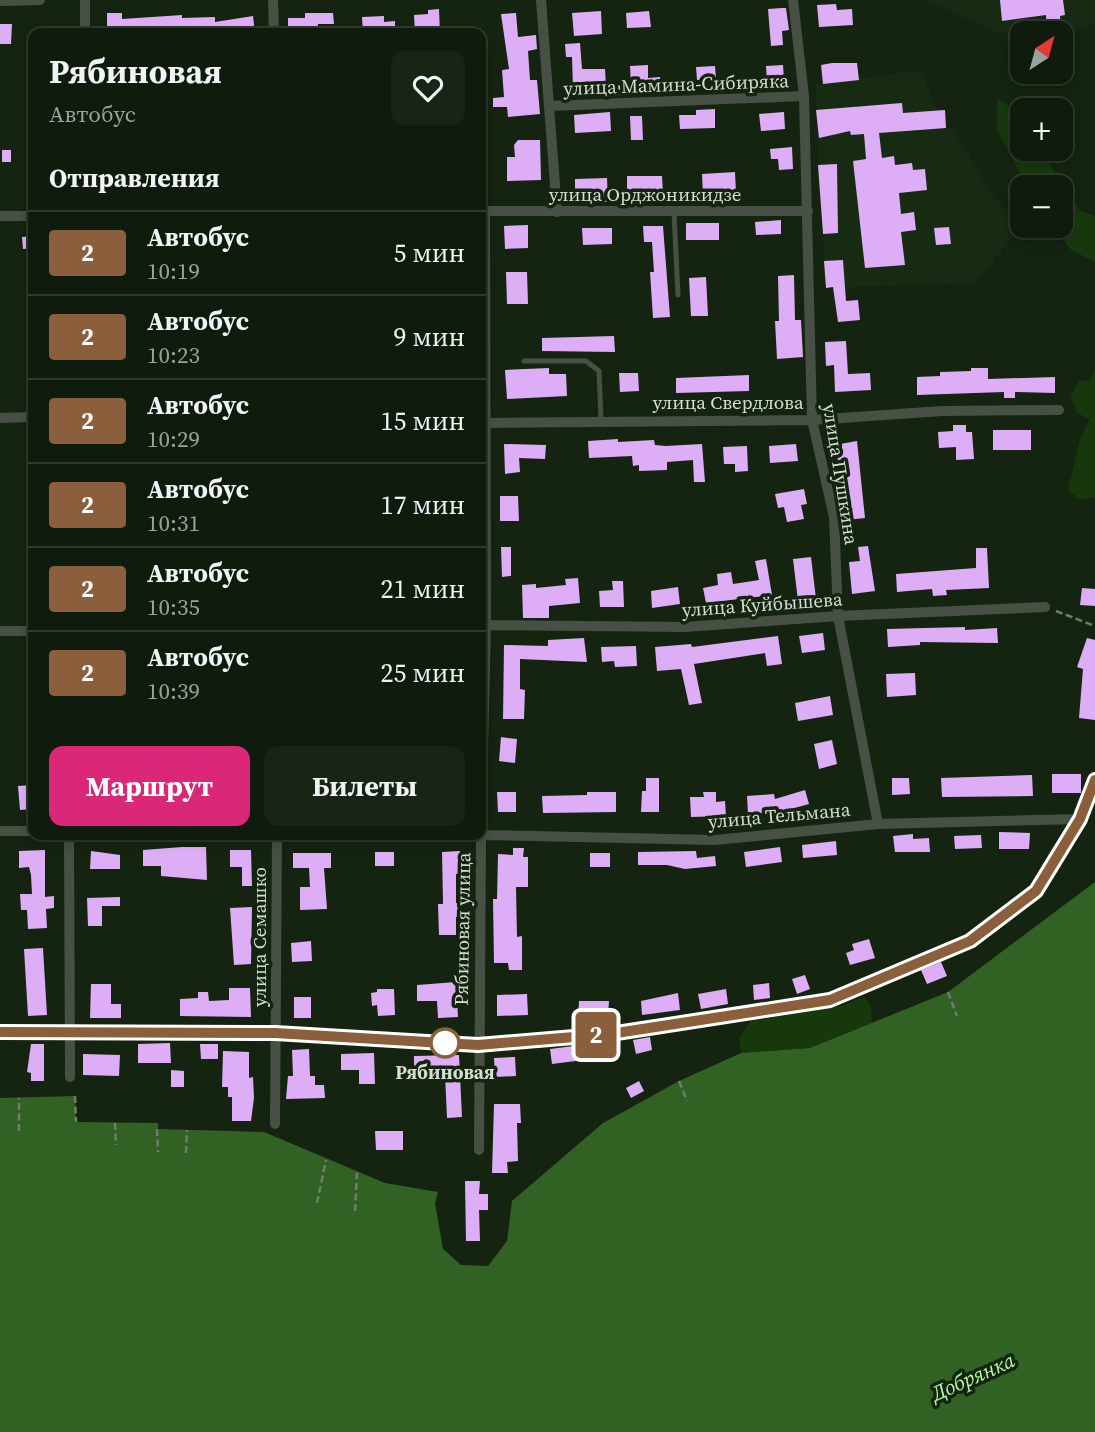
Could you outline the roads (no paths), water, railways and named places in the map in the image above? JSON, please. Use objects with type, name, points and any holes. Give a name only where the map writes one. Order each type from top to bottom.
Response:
[{"type":"street","points":[[0,1],[40,0]]},
{"type":"street","points":[[85,0],[85,28]]},
{"type":"street","points":[[272,0],[274,28]]},
{"type":"street","points":[[541,0],[557,212]]},
{"type":"street","name":"улица Пушкина","points":[[793,0],[804,96],[812,420],[834,517],[838,616],[878,824]]},
{"type":"street","name":"улица Мамина-Сибиряка","points":[[550,106],[804,96]]},
{"type":"street","name":"улица Орджоникидзе","points":[[486,211],[808,211]]},
{"type":"street","points":[[0,216],[28,216]]},
{"type":"street","name":"улица Свердлова","points":[[486,423],[812,420],[942,411],[1059,410]]},
{"type":"street","points":[[0,418],[28,417]]},
{"type":"street","name":"улица Куйбышева","points":[[486,625],[686,627],[838,616],[1045,607]]},
{"type":"street","points":[[0,631],[28,631]]},
{"type":"street","points":[[0,1032],[275,1033],[478,1045],[610,1034],[830,1000],[970,941],[1036,891],[1080,819],[1095,780]]},
{"type":"street","name":"улица Тельмана","points":[[486,835],[715,840],[878,824],[1080,819]]},
{"type":"street","points":[[0,831],[28,831]]},
{"type":"street","points":[[69,840],[70,1077]]},
{"type":"street","name":"улица Семашко","points":[[275,1124],[277,840]]},
{"type":"street","name":"Рябиновая улица","points":[[479,1150],[481,840]]},
{"type":"lane","points":[[674,213],[678,295]]},
{"type":"lane","points":[[524,361],[586,361],[600,371],[601,420]]},
{"type":"water","name":"Добрянка","points":[[1095,882],[1095,1432],[0,1432],[0,1098],[75,1096],[76,1122],[158,1123],[158,1129],[264,1132],[385,1183],[438,1192],[435,1203],[443,1249],[461,1265],[488,1266],[507,1241],[512,1201],[603,1123],[679,1081],[741,1053],[810,1048],[948,992]]},
{"type":"place","name":"Рябиновая","points":[[445,1043]]}]
